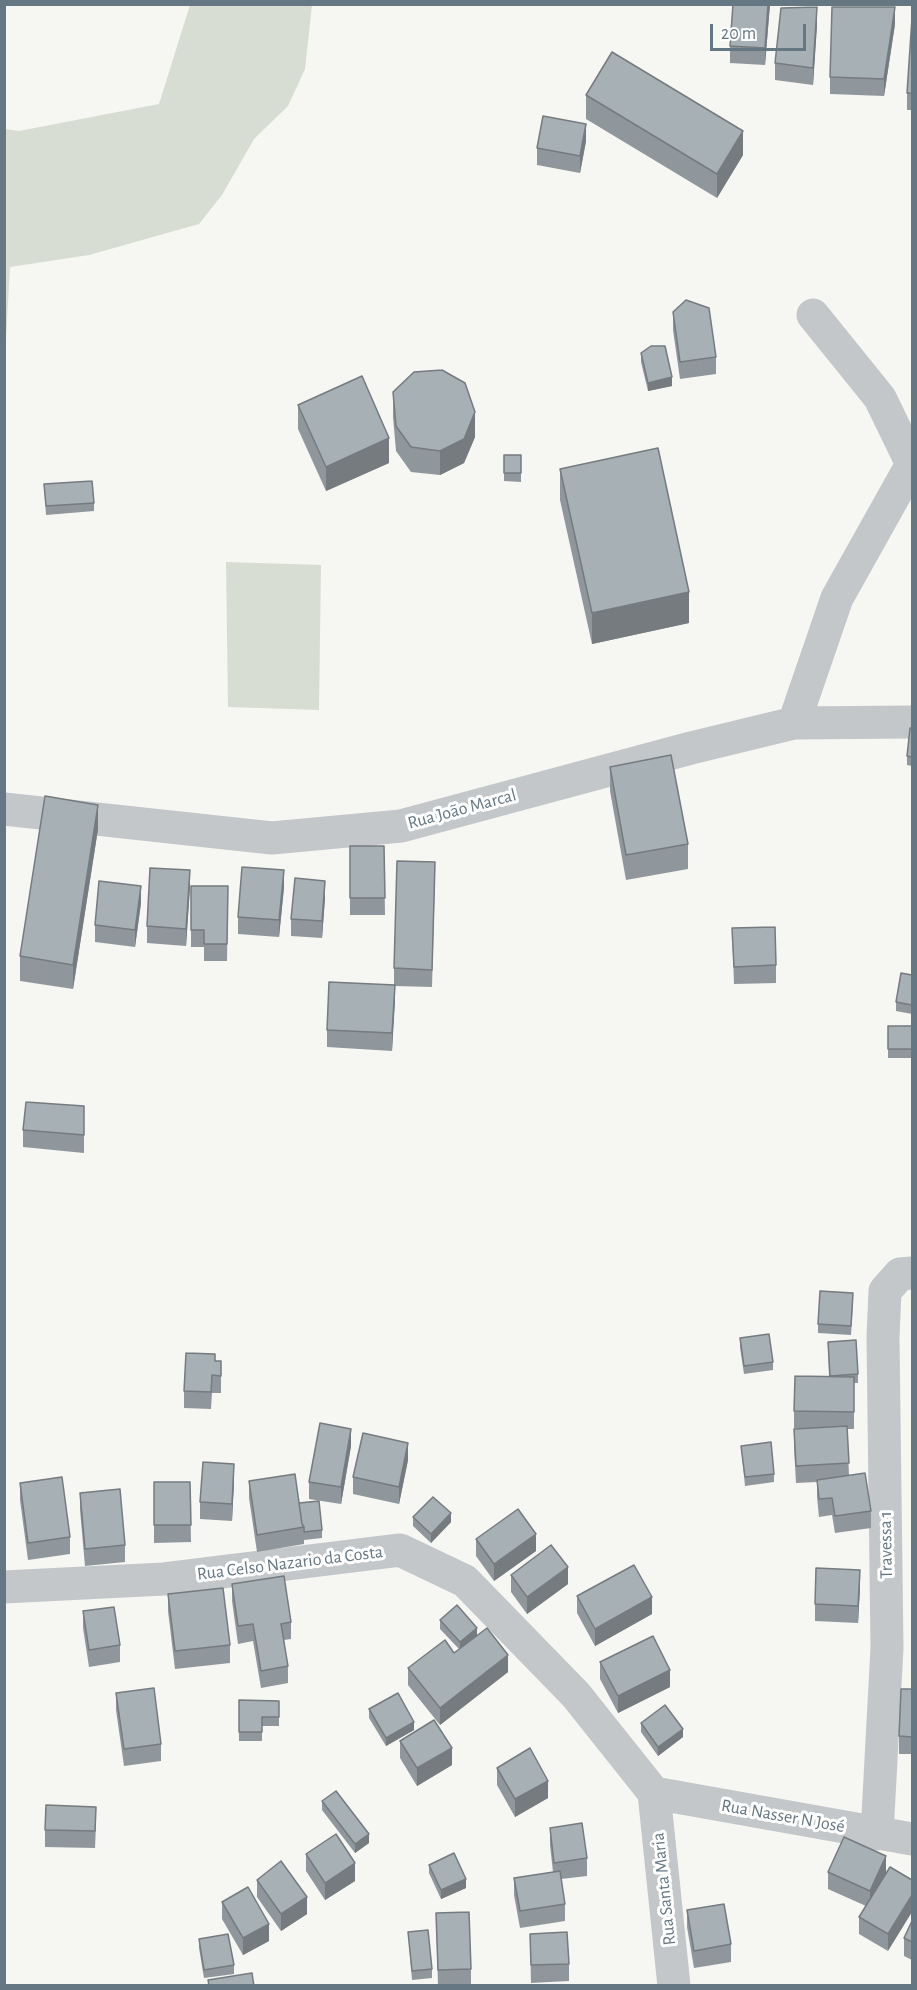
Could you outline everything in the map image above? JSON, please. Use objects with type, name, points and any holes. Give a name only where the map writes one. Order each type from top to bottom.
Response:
[{"type":"street","points":[[794,723],[837,597],[912,464],[880,398],[813,315]]},
{"type":"street","name":"Rua João Marcal","points":[[4,808],[272,838],[400,826],[794,723],[912,723]]},
{"type":"street","name":"Travessa 1","points":[[877,1834],[887,1648],[882,1337],[885,1291],[900,1274],[912,1274]]},
{"type":"street","name":"Rua Celso Nazario da Costa","points":[[4,1587],[164,1579],[400,1550],[465,1581],[576,1695],[654,1793]]},
{"type":"street","name":"Rua Nasser N José","points":[[654,1793],[912,1839]]},
{"type":"street","name":"Rua Santa Maria","points":[[654,1793],[675,1986]]},
{"type":"shaded area","points":[[190,5],[312,5],[305,69],[288,106],[254,139],[222,195],[199,224],[89,255],[10,267],[5,356],[5,129],[19,131],[159,104]]},
{"type":"shaded area","points":[[226,562],[321,565],[319,710],[228,707]]},
{"type":"building","points":[[733,4],[768,4],[765,48],[730,46]]},
{"type":"building","points":[[817,7],[813,68],[775,63],[781,8]]},
{"type":"building","points":[[832,7],[895,7],[884,79],[830,77]]},
{"type":"building","points":[[912,18],[912,93],[907,93]]},
{"type":"building","points":[[612,52],[743,131],[717,174],[586,95]]},
{"type":"building","points":[[543,116],[586,124],[580,156],[537,148]]},
{"type":"building","points":[[686,300],[709,308],[716,357],[680,362],[673,312]]},
{"type":"building","points":[[651,346],[665,346],[672,377],[648,383],[641,353]]},
{"type":"building","points":[[442,370],[465,383],[475,412],[464,439],[440,451],[411,447],[396,426],[393,392],[414,372]]},
{"type":"building","points":[[362,376],[389,438],[326,467],[298,405]]},
{"type":"building","points":[[658,448],[689,592],[592,613],[560,469]]},
{"type":"building","points":[[504,455],[521,455],[521,473],[504,473]]},
{"type":"building","points":[[92,481],[94,503],[46,506],[44,484]]},
{"type":"building","points":[[910,728],[912,728],[912,757],[907,756]]},
{"type":"building","points":[[671,755],[688,844],[626,855],[610,767]]},
{"type":"building","points":[[45,796],[98,805],[73,965],[20,956]]},
{"type":"building","points":[[350,846],[384,846],[385,898],[350,898]]},
{"type":"building","points":[[397,861],[435,862],[432,970],[394,968]]},
{"type":"building","points":[[242,867],[284,870],[279,920],[238,917]]},
{"type":"building","points":[[150,868],[190,870],[186,929],[147,926]]},
{"type":"building","points":[[295,878],[325,881],[322,921],[291,919]]},
{"type":"building","points":[[99,881],[141,886],[135,930],[95,925]]},
{"type":"building","points":[[191,886],[228,886],[227,944],[204,944],[204,930],[191,930]]},
{"type":"building","points":[[775,927],[776,965],[734,967],[732,928]]},
{"type":"building","points":[[901,973],[912,975],[912,1005],[896,1002]]},
{"type":"building","points":[[329,982],[395,985],[392,1033],[327,1030]]},
{"type":"building","points":[[888,1026],[912,1026],[912,1049],[888,1049]]},
{"type":"building","points":[[26,1102],[84,1106],[84,1135],[23,1130]]},
{"type":"building","points":[[820,1291],[853,1293],[851,1326],[818,1324]]},
{"type":"building","points":[[769,1334],[773,1362],[744,1366],[740,1338]]},
{"type":"building","points":[[856,1340],[858,1374],[830,1376],[828,1342]]},
{"type":"building","points":[[186,1353],[215,1354],[215,1361],[221,1361],[221,1376],[212,1375],[211,1392],[184,1391]]},
{"type":"building","points":[[795,1376],[854,1377],[854,1412],[794,1411]]},
{"type":"building","points":[[320,1423],[351,1429],[341,1487],[309,1482]]},
{"type":"building","points":[[847,1426],[849,1463],[796,1466],[794,1429]]},
{"type":"building","points":[[363,1433],[408,1443],[399,1487],[353,1477]]},
{"type":"building","points":[[771,1442],[774,1474],[745,1477],[741,1446]]},
{"type":"building","points":[[203,1462],[234,1464],[232,1504],[200,1502]]},
{"type":"building","points":[[865,1473],[871,1511],[835,1516],[832,1498],[819,1499],[817,1480]]},
{"type":"building","points":[[295,1474],[304,1527],[257,1535],[249,1481]]},
{"type":"building","points":[[62,1477],[70,1537],[28,1543],[20,1483]]},
{"type":"building","points":[[154,1482],[190,1482],[191,1525],[154,1525]]},
{"type":"building","points":[[120,1489],[125,1545],[85,1549],[80,1493]]},
{"type":"building","points":[[433,1497],[451,1513],[431,1534],[413,1517]]},
{"type":"building","points":[[319,1501],[322,1530],[304,1532],[299,1503]]},
{"type":"building","points":[[518,1509],[536,1534],[494,1564],[476,1539]]},
{"type":"building","points":[[551,1545],[568,1567],[527,1597],[511,1575]]},
{"type":"building","points":[[634,1565],[652,1597],[595,1629],[577,1596]]},
{"type":"building","points":[[816,1568],[860,1570],[858,1606],[815,1604]]},
{"type":"building","points":[[284,1576],[291,1622],[281,1624],[288,1666],[261,1671],[253,1624],[238,1626],[232,1584]]},
{"type":"building","points":[[223,1588],[230,1645],[175,1651],[168,1594]]},
{"type":"building","points":[[457,1605],[477,1628],[460,1642],[440,1620]]},
{"type":"building","points":[[114,1607],[120,1645],[89,1650],[83,1611]]},
{"type":"building","points":[[487,1628],[508,1655],[440,1708],[408,1668],[445,1640],[454,1653]]},
{"type":"building","points":[[653,1636],[670,1670],[618,1696],[600,1662]]},
{"type":"building","points":[[154,1688],[161,1744],[124,1749],[116,1693]]},
{"type":"building","points":[[901,1689],[912,1689],[912,1737],[899,1736]]},
{"type":"building","points":[[398,1693],[414,1722],[386,1738],[369,1709]]},
{"type":"building","points":[[239,1700],[279,1701],[279,1717],[262,1717],[262,1732],[239,1732]]},
{"type":"building","points":[[665,1705],[683,1729],[658,1747],[641,1723]]},
{"type":"building","points":[[434,1720],[452,1748],[417,1768],[400,1741]]},
{"type":"building","points":[[530,1748],[548,1781],[515,1799],[497,1768]]},
{"type":"building","points":[[336,1791],[369,1834],[355,1844],[322,1801]]},
{"type":"building","points":[[46,1805],[96,1807],[95,1831],[45,1830]]},
{"type":"building","points":[[582,1823],[587,1858],[554,1863],[550,1828]]},
{"type":"building","points":[[336,1834],[355,1863],[325,1883],[306,1854]]},
{"type":"building","points":[[844,1837],[886,1856],[870,1891],[828,1872]]},
{"type":"building","points":[[454,1853],[466,1879],[441,1890],[429,1865]]},
{"type":"building","points":[[281,1861],[307,1897],[281,1914],[257,1880]]},
{"type":"building","points":[[890,1867],[912,1880],[912,1895],[888,1934],[859,1917]]},
{"type":"building","points":[[560,1871],[565,1904],[520,1911],[514,1878]]},
{"type":"building","points":[[248,1887],[269,1924],[243,1938],[222,1902]]},
{"type":"building","points":[[724,1904],[731,1944],[694,1951],[687,1910]]},
{"type":"building","points":[[469,1912],[471,1969],[438,1970],[436,1913]]},
{"type":"building","points":[[912,1921],[912,1942],[904,1938]]},
{"type":"building","points":[[428,1930],[432,1969],[412,1971],[408,1932]]},
{"type":"building","points":[[567,1932],[569,1964],[531,1965],[530,1934]]},
{"type":"building","points":[[228,1934],[234,1965],[204,1970],[199,1939]]},
{"type":"building","points":[[252,1973],[254,1986],[209,1986],[208,1980]]}]
